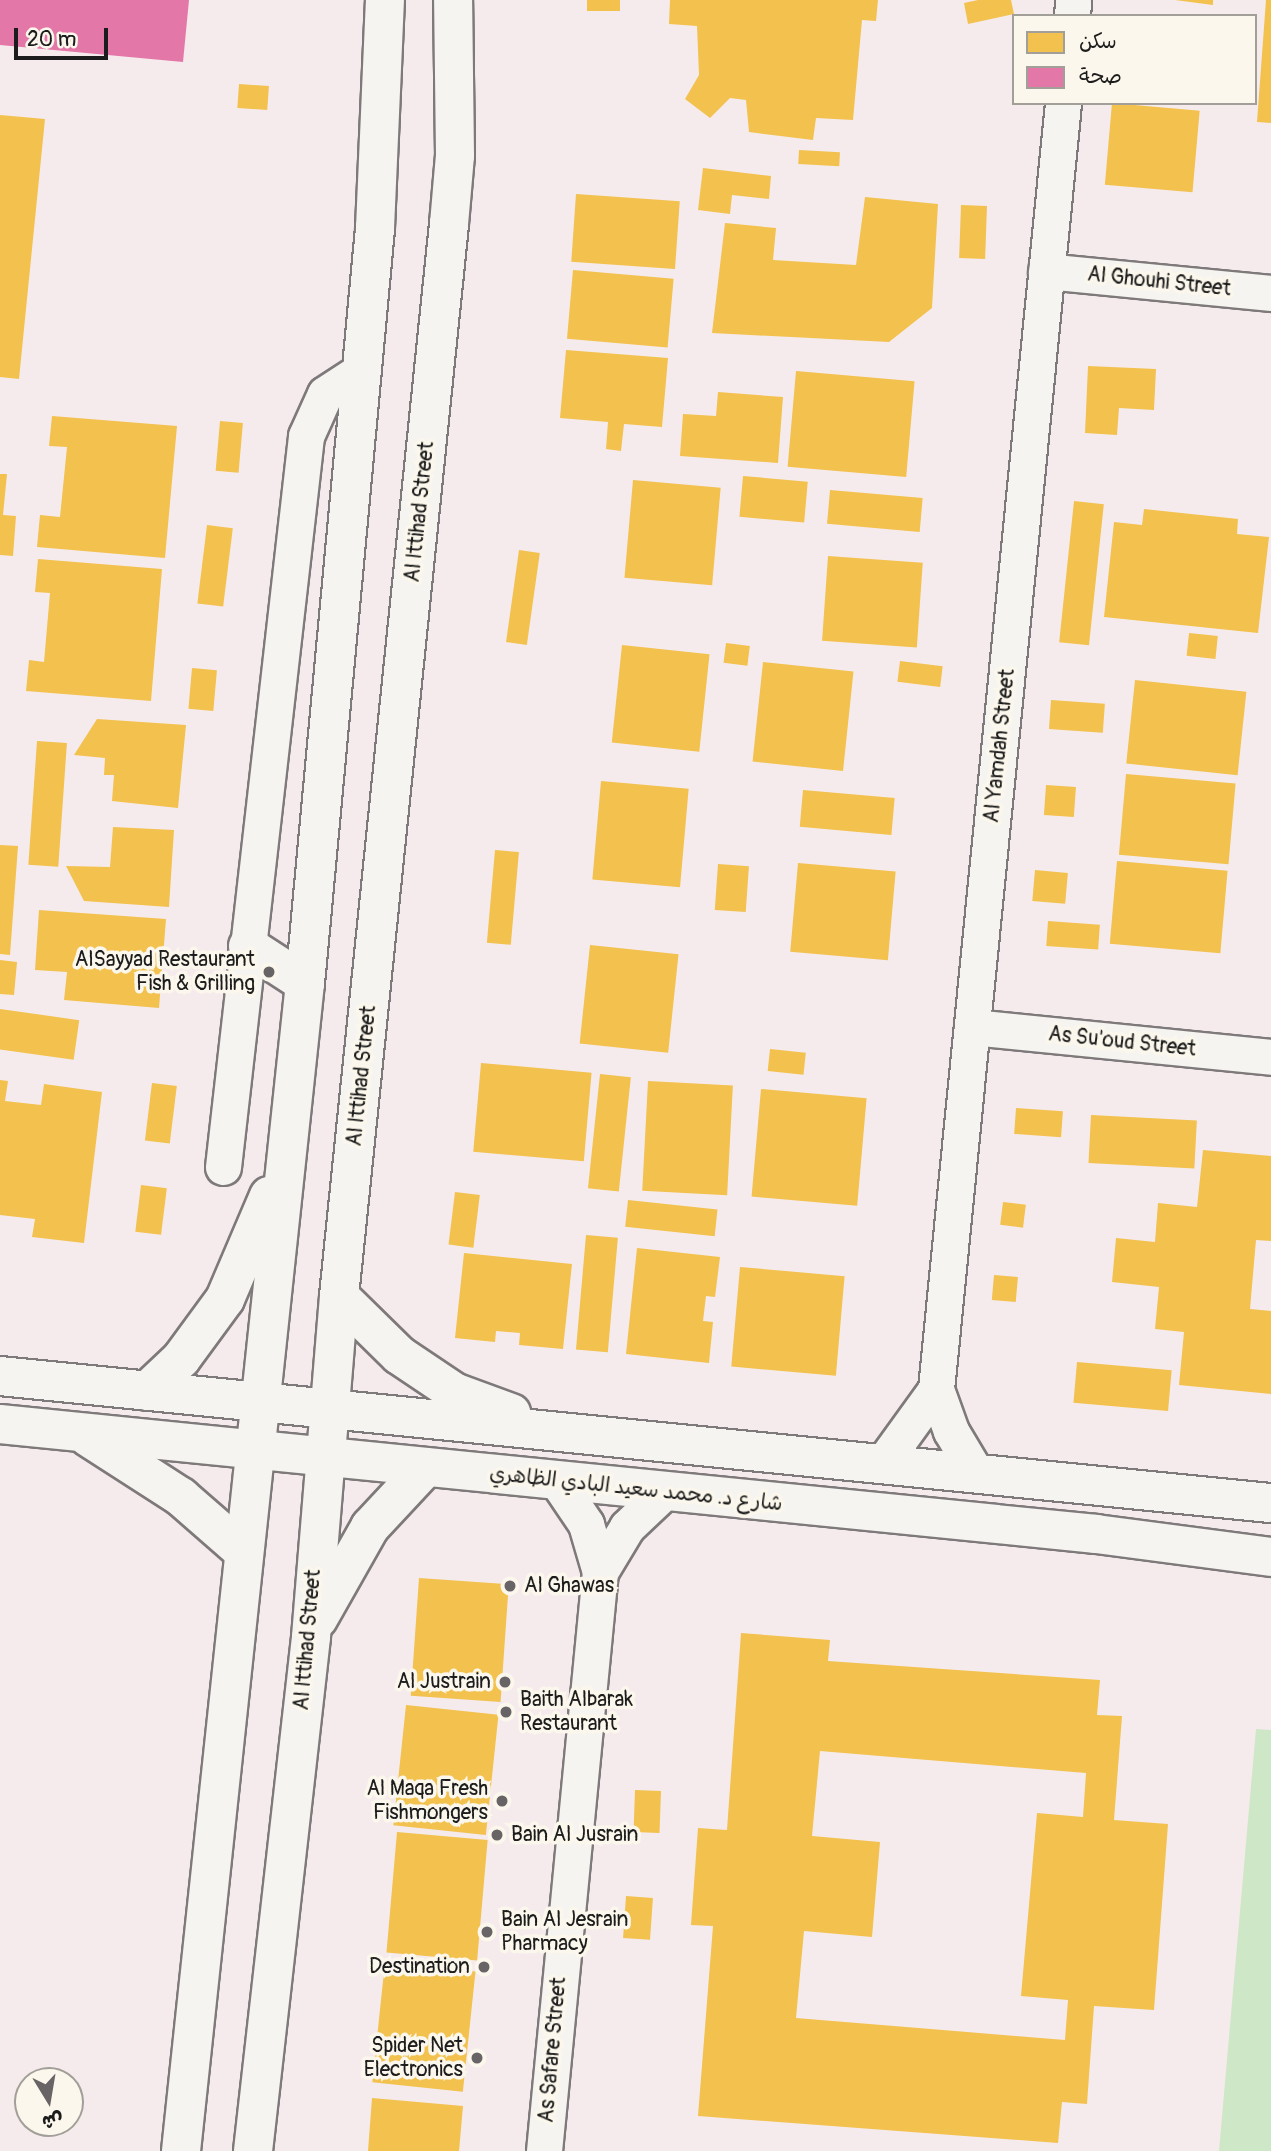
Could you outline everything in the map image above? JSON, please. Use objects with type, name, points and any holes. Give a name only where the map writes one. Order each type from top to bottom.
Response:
[{"type":"main road","points":[[181,2151],[305,983],[375,228],[385,0]]},
{"type":"main road","name":"Al Ittihad Street","points":[[253,2151],[311,1637],[339,1296],[455,156],[453,0]]},
{"type":"main road","points":[[248,946],[305,983]]},
{"type":"main road","points":[[147,1391],[181,1359],[225,1299],[287,1152]]},
{"type":"main road","points":[[339,1296],[399,1355],[454,1392],[580,1433]]},
{"type":"main road","points":[[0,1376],[1271,1503]]},
{"type":"main road","name":"شارع د. محمد سعيد البادي الظاهري","points":[[0,1424],[254,1447],[557,1481],[1096,1534],[1271,1557]]},
{"type":"main road","points":[[77,1431],[170,1489],[243,1551]]},
{"type":"main road","points":[[311,1637],[327,1598],[370,1527],[426,1467]]},
{"type":"main road","points":[[1096,1534],[1113,1512],[1105,1487]]},
{"type":"street","name":"Al Yamdah Street","points":[[976,1473],[951,1431],[936,1389],[1063,105]]},
{"type":"street","name":"Al Ghouhi Street","points":[[1046,271],[1271,293]]},
{"type":"street","points":[[223,1167],[306,436],[325,394],[363,369]]},
{"type":"street","name":"As Su'oud Street","points":[[972,1027],[1271,1057]]},
{"type":"street","points":[[882,1464],[936,1389]]},
{"type":"street","name":"As Safare Street","points":[[544,2151],[600,1572],[586,1524],[557,1481]]},
{"type":"street","name":"As Safare Street","points":[[600,1572],[627,1527],[664,1492]]},
{"type":"green space","points":[[1256,1729],[1271,1730],[1271,2151],[1219,2151]]},
{"type":"building: سكن","points":[[587,0],[620,0],[620,11],[587,11]]},
{"type":"building: سكن","points":[[670,0],[878,0],[876,21],[862,20],[853,120],[816,118],[813,140],[749,132],[746,100],[730,98],[710,118],[685,99],[699,75],[697,26],[669,24]]},
{"type":"building: سكن","points":[[978,0],[1011,0],[1014,14],[968,24],[964,3]]},
{"type":"building: سكن","points":[[1175,0],[1213,0],[1213,5]]},
{"type":"building: سكن","points":[[1266,0],[1271,0],[1271,123],[1257,122]]},
{"type":"building: سكن","points":[[239,84],[269,86],[267,110],[237,108]]},
{"type":"building: سكن","points":[[1112,105],[1200,111],[1193,192],[1105,185]]},
{"type":"building: سكن","points":[[0,115],[45,119],[19,379],[0,377]]},
{"type":"building: سكن","points":[[799,150],[840,152],[839,166],[798,164]]},
{"type":"building: سكن","points":[[703,168],[771,176],[769,199],[732,195],[730,214],[698,210]]},
{"type":"building: سكن","points":[[576,194],[680,201],[675,269],[571,262]]},
{"type":"building: سكن","points":[[865,197],[938,204],[932,308],[889,342],[712,333],[725,223],[776,228],[773,260],[856,265]]},
{"type":"building: سكن","points":[[961,205],[987,206],[985,259],[959,258]]},
{"type":"building: سكن","points":[[573,270],[674,279],[668,348],[567,339]]},
{"type":"building: سكن","points":[[566,350],[668,358],[662,427],[624,424],[621,451],[606,449],[608,422],[560,418]]},
{"type":"building: سكن","points":[[1088,366],[1156,369],[1154,410],[1119,408],[1117,435],[1085,433]]},
{"type":"building: سكن","points":[[796,371],[915,381],[906,477],[788,467]]},
{"type":"building: سكن","points":[[718,392],[783,397],[778,463],[680,456],[683,414],[716,416]]},
{"type":"building: سكن","points":[[52,416],[177,426],[165,558],[37,547],[40,515],[60,517],[67,447],[49,446]]},
{"type":"building: سكن","points":[[220,421],[243,423],[239,473],[216,471]]},
{"type":"building: سكن","points":[[0,474],[7,474],[3,515],[16,516],[13,556],[0,555]]},
{"type":"building: سكن","points":[[743,476],[808,482],[804,523],[739,517]]},
{"type":"building: سكن","points":[[633,480],[721,488],[712,585],[624,578]]},
{"type":"building: سكن","points":[[830,490],[923,498],[920,532],[827,524]]},
{"type":"building: سكن","points":[[1074,501],[1104,504],[1089,645],[1059,642]]},
{"type":"building: سكن","points":[[1144,509],[1238,519],[1237,534],[1269,537],[1258,633],[1104,617],[1114,522],[1142,525]]},
{"type":"building: سكن","points":[[207,525],[233,528],[223,607],[197,603]]},
{"type":"building: سكن","points":[[519,550],[540,553],[527,645],[506,642]]},
{"type":"building: سكن","points":[[828,556],[923,563],[917,647],[822,641]]},
{"type":"building: سكن","points":[[38,559],[162,569],[151,701],[26,691],[29,660],[44,662],[50,593],[35,592]]},
{"type":"building: سكن","points":[[1189,633],[1218,636],[1215,659],[1187,656]]},
{"type":"building: سكن","points":[[726,643],[750,646],[747,666],[724,663]]},
{"type":"building: سكن","points":[[622,645],[710,654],[699,752],[612,742]]},
{"type":"building: سكن","points":[[900,661],[943,666],[940,687],[897,682]]},
{"type":"building: سكن","points":[[763,662],[854,672],[843,771],[753,761]]},
{"type":"building: سكن","points":[[192,668],[217,670],[213,711],[188,709]]},
{"type":"building: سكن","points":[[1135,680],[1246,692],[1238,775],[1126,764]]},
{"type":"building: سكن","points":[[1051,700],[1105,704],[1103,733],[1049,729]]},
{"type":"building: سكن","points":[[97,719],[186,725],[178,808],[112,801],[114,775],[104,775],[105,758],[74,755]]},
{"type":"building: سكن","points":[[37,741],[67,743],[58,867],[28,865]]},
{"type":"building: سكن","points":[[1126,774],[1236,784],[1229,864],[1119,855]]},
{"type":"building: سكن","points":[[601,781],[689,789],[680,887],[592,880]]},
{"type":"building: سكن","points":[[1046,785],[1076,787],[1074,817],[1044,815]]},
{"type":"building: سكن","points":[[803,790],[895,798],[891,835],[800,827]]},
{"type":"building: سكن","points":[[113,827],[174,830],[169,907],[84,901],[66,866],[110,867]]},
{"type":"building: سكن","points":[[0,845],[18,846],[10,955],[0,954]]},
{"type":"building: سكن","points":[[495,850],[519,852],[511,945],[487,943]]},
{"type":"building: سكن","points":[[1117,861],[1228,871],[1220,953],[1110,944]]},
{"type":"building: سكن","points":[[798,863],[896,872],[888,960],[790,952]]},
{"type":"building: سكن","points":[[718,864],[749,866],[746,912],[715,910]]},
{"type":"building: سكن","points":[[1035,870],[1068,873],[1065,904],[1032,901]]},
{"type":"building: سكن","points":[[39,910],[166,919],[159,1008],[64,1000],[67,972],[35,970]]},
{"type":"building: سكن","points":[[1048,921],[1100,925],[1098,950],[1046,946]]},
{"type":"building: سكن","points":[[590,945],[679,954],[668,1053],[580,1043]]},
{"type":"building: سكن","points":[[0,960],[17,962],[14,995],[0,994]]},
{"type":"building: سكن","points":[[0,1009],[79,1020],[74,1060],[0,1049]]},
{"type":"building: سكن","points":[[770,1049],[806,1053],[804,1075],[768,1071]]},
{"type":"building: سكن","points":[[481,1063],[592,1073],[584,1161],[473,1152]]},
{"type":"building: سكن","points":[[600,1074],[631,1077],[619,1192],[588,1188]]},
{"type":"building: سكن","points":[[0,1080],[8,1081],[5,1101],[41,1105],[44,1084],[102,1092],[84,1243],[32,1237],[35,1219],[0,1215]]},
{"type":"building: سكن","points":[[648,1081],[733,1085],[727,1195],[642,1191]]},
{"type":"building: سكن","points":[[152,1083],[177,1086],[170,1144],[145,1141]]},
{"type":"building: سكن","points":[[761,1089],[867,1098],[857,1206],[752,1197]]},
{"type":"building: سكن","points":[[1016,1108],[1063,1111],[1061,1137],[1014,1134]]},
{"type":"building: سكن","points":[[1091,1115],[1197,1121],[1194,1168],[1088,1163]]},
{"type":"building: سكن","points":[[1203,1150],[1271,1156],[1271,1241],[1256,1240],[1250,1309],[1271,1311],[1271,1394],[1179,1385],[1184,1332],[1155,1329],[1159,1287],[1112,1282],[1116,1238],[1155,1242],[1158,1203],[1197,1207]]},
{"type":"building: سكن","points":[[141,1185],[167,1188],[161,1235],[135,1232]]},
{"type":"building: سكن","points":[[455,1192],[480,1195],[473,1248],[449,1245]]},
{"type":"building: سكن","points":[[628,1200],[718,1209],[715,1236],[625,1227]]},
{"type":"building: سكن","points":[[1003,1202],[1026,1205],[1023,1228],[1000,1225]]},
{"type":"building: سكن","points":[[586,1235],[618,1238],[608,1352],[576,1350]]},
{"type":"building: سكن","points":[[637,1248],[720,1257],[715,1297],[706,1296],[703,1321],[713,1322],[709,1363],[626,1354]]},
{"type":"building: سكن","points":[[464,1253],[572,1264],[563,1349],[519,1345],[520,1333],[496,1331],[495,1342],[455,1338]]},
{"type":"building: سكن","points":[[740,1267],[845,1276],[836,1376],[731,1367]]},
{"type":"building: سكن","points":[[994,1275],[1018,1277],[1016,1302],[992,1300]]},
{"type":"building: سكن","points":[[1077,1362],[1172,1370],[1168,1411],[1073,1403]]},
{"type":"building: سكن","points":[[419,1578],[509,1584],[501,1702],[411,1696]]},
{"type":"building: سكن","points":[[741,1633],[830,1640],[828,1661],[1100,1680],[1097,1715],[1122,1716],[1114,1820],[1168,1824],[1154,2010],[1094,2006],[1087,2104],[1062,2102],[1058,2143],[698,2116],[713,1926],[691,1925],[698,1828],[727,1830]],"holes":[[[820,1751],[1086,1773],[1083,1817],[1037,1813],[1021,1996],[1068,2000],[1065,2040],[796,2018],[804,1931],[872,1937],[880,1842],[812,1836]]]},
{"type":"building: سكن","points":[[406,1705],[498,1715],[486,1835],[393,1825]]},
{"type":"building: سكن","points":[[635,1790],[661,1791],[660,1833],[634,1832]]},
{"type":"building: سكن","points":[[397,1832],[488,1840],[477,1960],[386,1953]]},
{"type":"building: سكن","points":[[626,1896],[653,1898],[650,1940],[623,1938]]},
{"type":"building: سكن","points":[[385,1962],[476,1972],[463,2092],[372,2082]]},
{"type":"building: سكن","points":[[372,2098],[463,2106],[459,2151],[368,2151]]},
{"type":"building: صحة","points":[[0,0],[189,0],[183,62],[0,45]]},
{"type":"place","name":"AlSayyad Restaurant Fish & Grilling","points":[[269,972]]},
{"type":"place","name":"Al Ghawas","points":[[510,1586]]},
{"type":"place","name":"Al Justrain","points":[[505,1682]]},
{"type":"place","name":"Baith Albarak Restaurant","points":[[506,1712]]},
{"type":"place","name":"Al Maqa Fresh Fishmongers","points":[[502,1801]]},
{"type":"place","name":"Bain Al Jusrain","points":[[497,1835]]},
{"type":"place","name":"Bain Al Jesrain Pharmacy","points":[[487,1932]]},
{"type":"place","name":"Destination","points":[[484,1967]]},
{"type":"place","name":"Spider Net Electronics","points":[[477,2058]]}]
